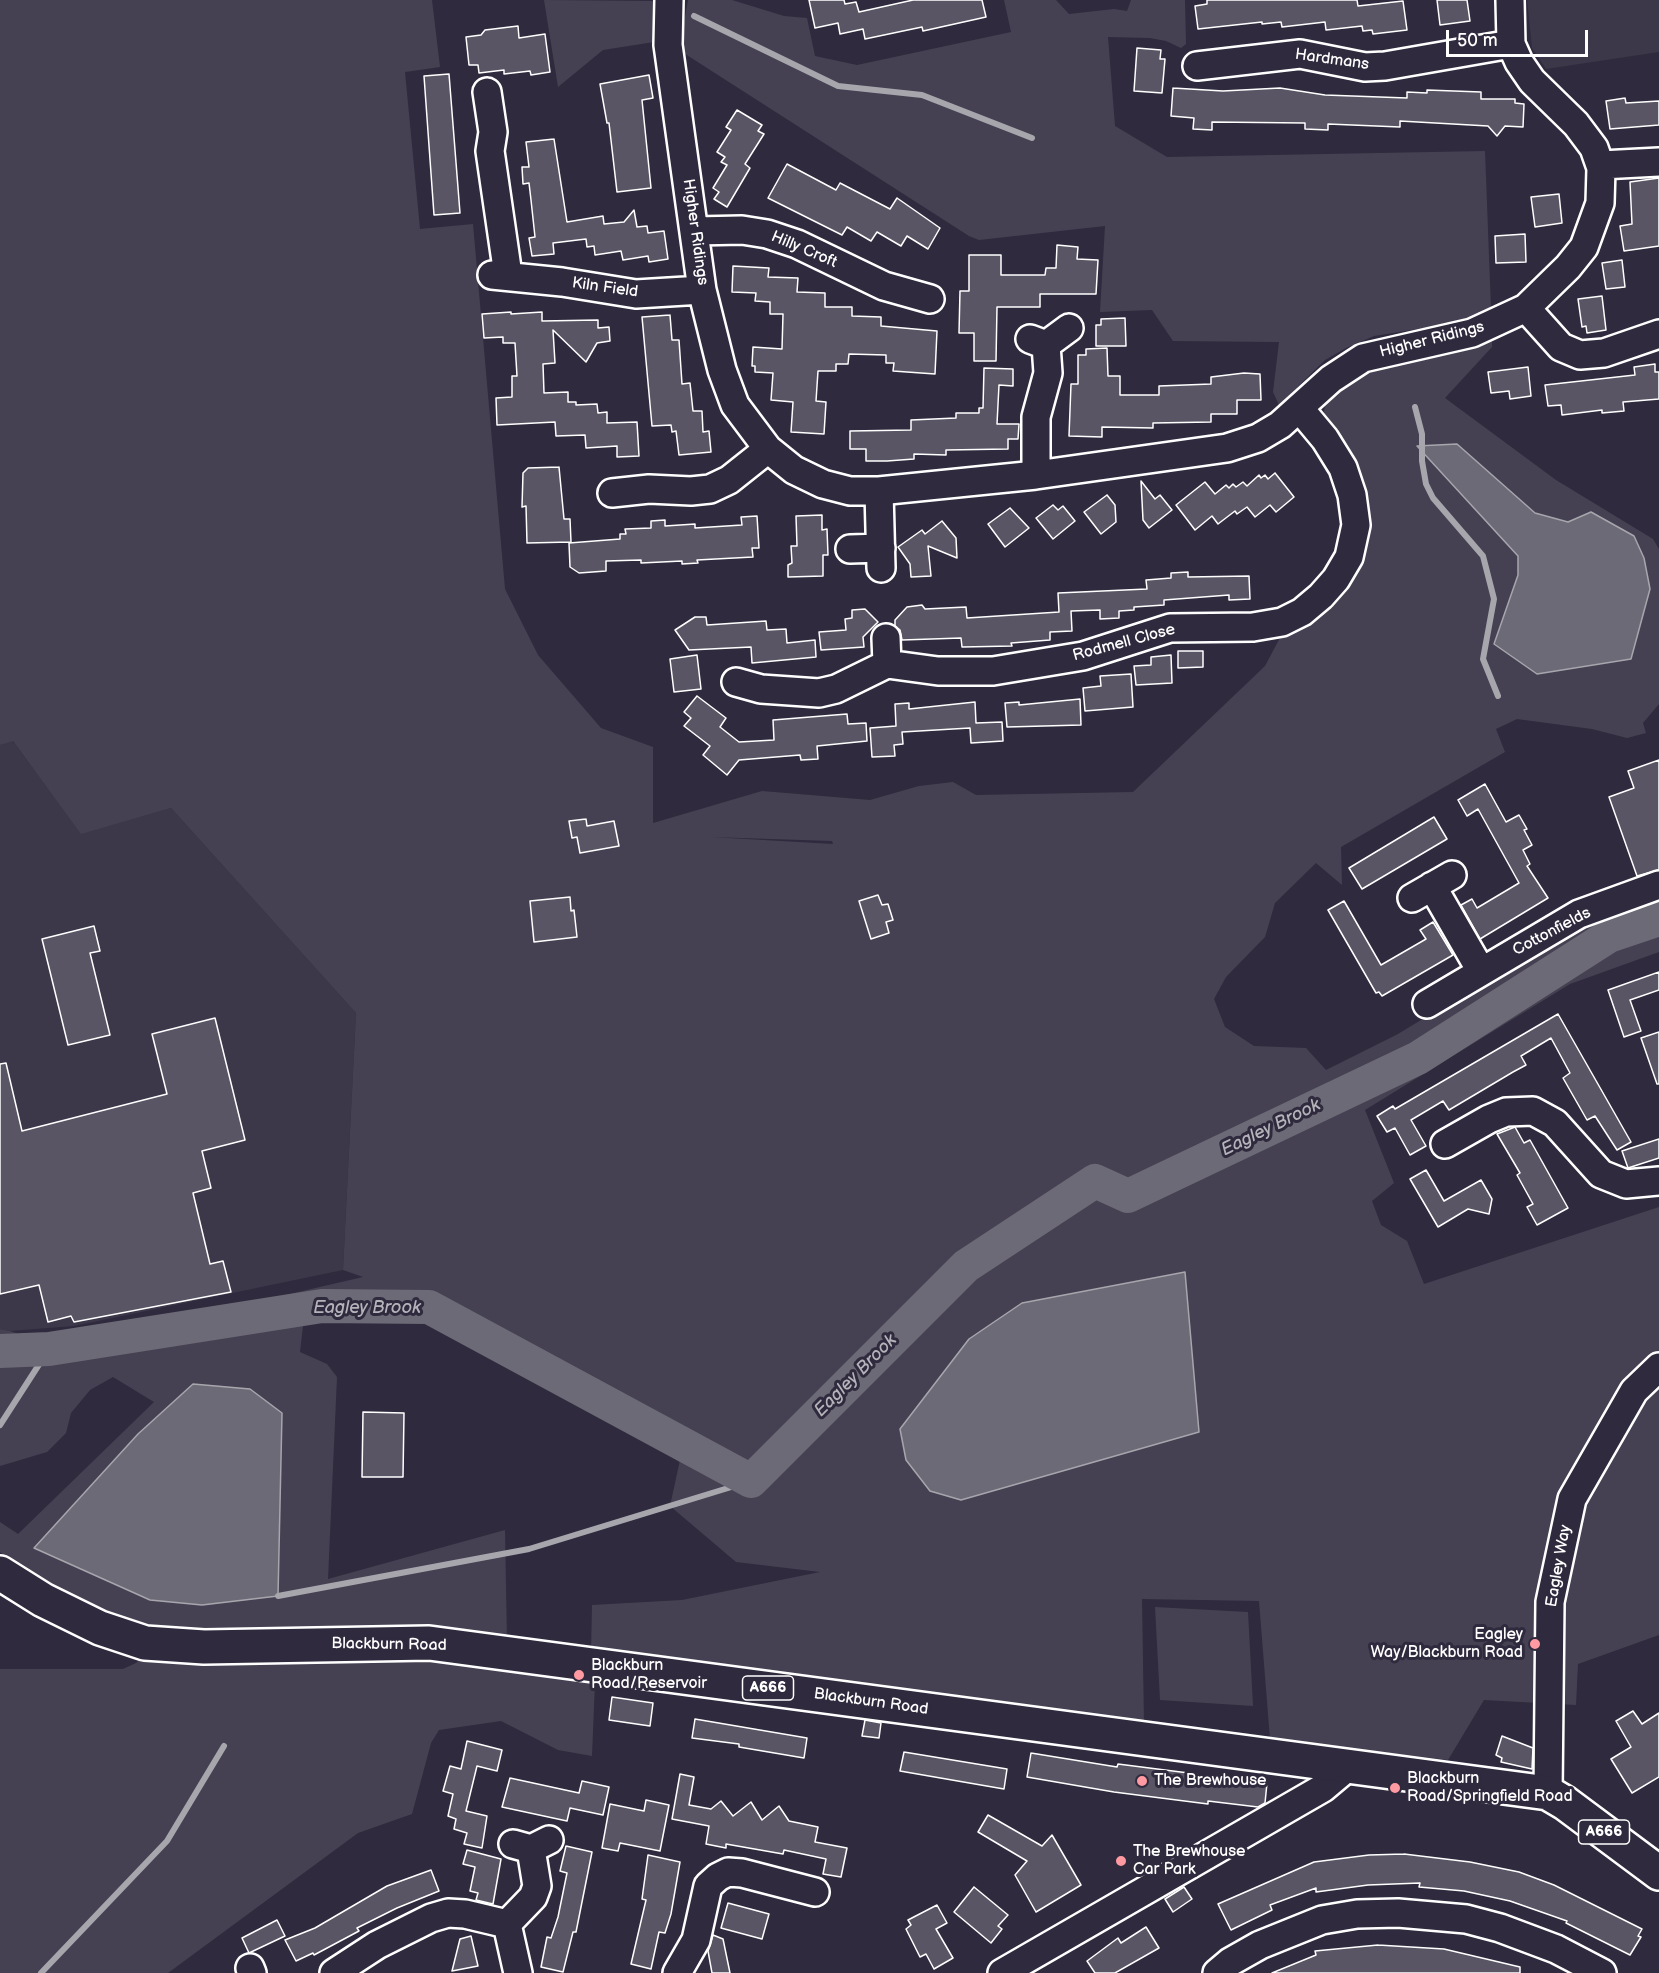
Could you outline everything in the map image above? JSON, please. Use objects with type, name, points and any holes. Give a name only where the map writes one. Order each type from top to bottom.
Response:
[{"type":"highway","name":"Blackburn Road","points":[[0,1573],[43,1600],[92,1624],[145,1643],[204,1647],[429,1643],[1548,1793],[1565,1803],[1659,1873]]},
{"type":"street","name":"Higher Ridings","points":[[669,0],[668,45],[702,290],[722,370],[735,405],[768,449],[794,470],[823,484],[850,491],[879,491],[1036,475],[1227,448],[1258,438],[1300,409],[1330,380],[1363,358],[1472,333],[1526,308],[1568,267],[1584,247],[1600,203],[1601,165],[1594,148],[1576,124],[1532,81],[1511,44],[1510,0]]},
{"type":"street","name":"Hardmans","points":[[1197,66],[1222,53],[1300,54],[1365,67],[1384,66],[1511,44]]},
{"type":"street","name":"Kiln Field","points":[[487,92],[500,126],[490,151],[500,275],[622,293],[702,290]]},
{"type":"street","points":[[1601,165],[1659,162]]},
{"type":"street","name":"Hilly Croft","points":[[695,231],[742,230],[767,234],[797,244],[884,286],[918,288]]},
{"type":"street","points":[[1526,308],[1561,347],[1580,355],[1604,353],[1659,334]]},
{"type":"street","points":[[1036,475],[1036,417],[1048,373],[1038,342],[1069,328]]},
{"type":"street","name":"Rodmell Close","points":[[751,693],[819,693],[836,689],[886,651],[964,672],[1023,668],[1083,656],[1170,627],[1253,627],[1282,622],[1302,612],[1336,579],[1348,557],[1356,525],[1352,495],[1343,468],[1325,439],[1300,409]]},
{"type":"street","points":[[605,493],[649,489],[691,491],[710,489],[729,480],[768,449]]},
{"type":"street","points":[[850,549],[881,558],[879,491]]},
{"type":"street","name":"Cottonfields","points":[[1427,1004],[1579,914],[1659,885]]},
{"type":"street","points":[[1432,886],[1481,971]]},
{"type":"street","points":[[1457,1146],[1489,1119],[1506,1112],[1533,1111],[1555,1123],[1591,1165],[1607,1177],[1626,1184],[1659,1181]]},
{"type":"street","name":"Eagley Way","points":[[1548,1793],[1550,1602],[1572,1499],[1634,1391],[1659,1367]]},
{"type":"street","points":[[1002,1973],[1323,1788],[1348,1767]]},
{"type":"street","points":[[507,1924],[533,1898],[537,1886],[531,1844]]},
{"type":"street","points":[[677,1973],[696,1940],[708,1886],[718,1877],[728,1872],[742,1873],[769,1886],[815,1892]]},
{"type":"street","points":[[334,1973],[377,1945],[431,1918],[448,1913],[465,1914],[507,1924]]},
{"type":"street","points":[[1217,1973],[1230,1962],[1260,1945],[1311,1923],[1357,1914],[1398,1913],[1466,1919],[1500,1928],[1556,1949],[1602,1973]]},
{"type":"street","points":[[507,1924],[518,1973]]},
{"type":"shaded area","points":[[0,0],[432,0],[440,67],[405,72],[420,229],[473,224],[505,589],[538,655],[601,728],[653,747],[653,823],[762,791],[870,800],[919,786],[953,782],[976,795],[1133,792],[1265,666],[1282,634],[1358,562],[1323,418],[1325,405],[1355,379],[1384,366],[1469,349],[1492,341],[1492,347],[1445,398],[1556,480],[1653,539],[1659,549],[1659,704],[1643,723],[1646,733],[1627,738],[1592,729],[1517,719],[1496,729],[1505,752],[1341,847],[1342,885],[1316,863],[1275,903],[1265,937],[1226,977],[1214,999],[1225,1027],[1254,1046],[1306,1048],[1326,1070],[1398,1034],[1582,922],[1659,893],[1659,952],[1570,984],[1365,1110],[1394,1183],[1372,1201],[1381,1225],[1407,1241],[1424,1284],[1659,1207],[1659,1635],[1578,1664],[1576,1705],[1484,1700],[1448,1760],[1270,1739],[1259,1601],[1142,1599],[1144,1725],[591,1653],[592,1605],[682,1600],[820,1572],[736,1562],[670,1506],[685,1437],[448,1304],[428,1297],[322,1296],[147,1327],[363,1277],[343,1270],[356,1013],[171,808],[81,834],[13,741],[0,745]],"holes":[[[1457,444],[1535,513],[1568,522],[1495,644],[1518,575],[1518,556],[1417,447]],[[711,837],[832,841],[833,844]]]},
{"type":"shaded area","points":[[544,0],[657,1],[654,42],[603,50],[558,87]]},
{"type":"shaded area","points":[[688,0],[732,0],[784,16],[807,18],[815,56],[857,65],[1011,32],[1004,0],[1056,0],[1069,14],[1114,9],[1127,11],[1131,0],[1185,0],[1186,44],[1181,48],[1166,41],[1150,38],[1108,37],[1115,126],[1167,157],[1485,151],[1491,309],[1455,323],[1374,336],[1346,348],[1325,360],[1279,405],[1273,392],[1279,342],[1173,341],[1152,310],[1100,312],[1105,226],[979,240],[969,236],[679,50]]},
{"type":"shaded area","points":[[1527,0],[1659,0],[1659,52],[1546,69],[1532,48]]},
{"type":"shaded area","points":[[1457,444],[1535,513],[1568,522],[1591,512],[1634,536],[1644,558],[1650,589],[1631,659],[1537,674],[1494,644],[1518,575],[1518,556],[1417,446]]},
{"type":"shaded area","points":[[12,740],[81,833],[171,808],[356,1013],[343,1270],[74,1326],[10,1331],[0,1329],[0,745]]},
{"type":"shaded area","points":[[1185,1272],[1199,1432],[961,1500],[930,1491],[906,1460],[900,1429],[969,1339],[1022,1303]]},
{"type":"shaded area","points":[[304,1317],[300,1352],[327,1364],[337,1377],[328,1579],[505,1530],[507,1643],[417,1627],[331,1626],[242,1636],[133,1627],[42,1588],[0,1552],[0,1522],[18,1534],[154,1402],[113,1377],[90,1390],[71,1413],[66,1433],[47,1452],[0,1466],[0,1359],[23,1361]],"holes":[[[193,1384],[34,1548],[138,1434]]]},
{"type":"shaded area","points":[[0,1329],[10,1331],[44,1343],[0,1343]]},
{"type":"shaded area","points":[[193,1384],[250,1389],[282,1413],[278,1596],[202,1605],[150,1600],[34,1548],[138,1434]]},
{"type":"shaded area","points":[[1155,1607],[1248,1612],[1253,1706],[1160,1700]]},
{"type":"shaded area","points":[[148,1651],[444,1652],[595,1681],[592,1756],[558,1750],[501,1721],[439,1730],[431,1743],[412,1814],[358,1833],[168,1973],[0,1973],[0,1669],[123,1669],[136,1663]]},
{"type":"building","points":[[809,0],[844,0],[845,4],[856,2],[859,12],[913,0],[982,0],[986,17],[923,31],[922,27],[865,39],[863,29],[840,34],[838,23],[815,28]]},
{"type":"building","points":[[1207,0],[1357,0],[1358,6],[1403,1],[1407,30],[1373,34],[1372,30],[1363,31],[1362,26],[1326,30],[1325,22],[1282,27],[1281,22],[1262,24],[1262,22],[1198,29],[1195,6],[1207,4]]},
{"type":"building","points":[[1437,0],[1467,0],[1470,21],[1440,25]]},
{"type":"building","points":[[518,26],[519,38],[545,34],[550,72],[531,75],[530,71],[504,74],[504,70],[479,73],[478,65],[469,65],[466,37],[481,35],[485,30]]},
{"type":"building","points":[[1137,48],[1161,50],[1160,59],[1165,59],[1162,93],[1134,91]]},
{"type":"building","points":[[449,74],[460,213],[434,215],[424,76]]},
{"type":"building","points":[[649,75],[653,98],[642,100],[651,188],[617,192],[609,123],[607,123],[600,84]]},
{"type":"building","points":[[1173,88],[1223,91],[1280,88],[1325,95],[1407,98],[1407,92],[1427,93],[1427,90],[1481,92],[1481,99],[1515,99],[1515,103],[1524,104],[1523,127],[1505,126],[1497,136],[1488,126],[1400,121],[1400,127],[1328,124],[1328,130],[1305,129],[1305,123],[1212,122],[1212,130],[1193,129],[1194,118],[1171,116]]},
{"type":"building","points":[[1625,98],[1626,103],[1659,101],[1659,125],[1610,129],[1606,101]]},
{"type":"building","points":[[737,110],[762,125],[758,131],[764,134],[745,164],[750,168],[727,207],[714,199],[719,192],[713,188],[727,165],[721,162],[725,157],[717,152],[731,130],[726,127]]},
{"type":"building","points":[[554,139],[567,222],[603,216],[604,224],[624,222],[634,210],[637,227],[647,226],[648,233],[664,231],[668,259],[649,262],[648,256],[623,260],[621,251],[595,255],[594,246],[587,247],[586,239],[553,243],[554,254],[532,256],[529,238],[535,237],[531,200],[529,183],[523,184],[522,167],[529,167],[526,142]]},
{"type":"building","points":[[787,164],[836,190],[840,183],[890,209],[897,198],[940,228],[928,249],[907,236],[901,246],[877,232],[871,241],[847,227],[842,235],[768,198]]},
{"type":"building","points":[[1659,178],[1659,246],[1624,251],[1620,226],[1632,224],[1630,182]]},
{"type":"building","points":[[1559,194],[1562,223],[1535,227],[1531,197]]},
{"type":"building","points":[[1525,234],[1526,262],[1496,263],[1495,236]]},
{"type":"building","points":[[1057,245],[1078,247],[1077,259],[1098,260],[1096,294],[1040,294],[1040,307],[997,307],[996,361],[974,361],[974,333],[959,333],[960,291],[969,291],[969,255],[1001,255],[1001,275],[1045,275],[1046,268],[1056,268]]},
{"type":"building","points":[[1622,260],[1625,287],[1606,289],[1602,263]]},
{"type":"building","points":[[733,266],[769,268],[768,277],[798,278],[797,292],[825,293],[825,307],[852,307],[852,316],[881,317],[881,326],[937,331],[935,374],[893,371],[894,363],[886,363],[886,355],[849,354],[848,364],[836,364],[836,371],[818,371],[816,401],[826,402],[824,434],[791,432],[793,402],[771,400],[773,373],[755,372],[755,366],[752,366],[753,347],[782,349],[783,314],[770,314],[770,302],[755,301],[756,293],[732,292]]},
{"type":"building","points":[[1602,296],[1606,330],[1587,333],[1586,326],[1582,327],[1578,299]]},
{"type":"building","points":[[511,312],[511,314],[542,312],[542,321],[598,320],[598,328],[609,327],[610,341],[597,343],[586,362],[553,330],[555,363],[543,364],[544,393],[568,392],[568,402],[576,402],[576,405],[597,404],[598,413],[607,412],[607,423],[637,422],[639,456],[617,457],[617,446],[586,448],[585,435],[556,436],[555,422],[497,425],[496,398],[512,397],[512,376],[517,376],[515,343],[503,343],[503,337],[484,338],[482,314]]},
{"type":"building","points":[[670,315],[672,340],[679,340],[682,384],[690,383],[693,411],[702,411],[703,432],[709,431],[711,452],[679,455],[676,431],[672,432],[671,425],[652,426],[642,317]]},
{"type":"building","points":[[1125,318],[1126,346],[1096,346],[1096,325],[1101,325],[1101,319]]},
{"type":"building","points":[[1107,348],[1108,376],[1120,376],[1120,395],[1159,395],[1159,386],[1211,384],[1211,377],[1244,373],[1260,374],[1261,400],[1237,400],[1237,414],[1211,414],[1211,422],[1153,423],[1153,428],[1102,427],[1102,437],[1069,436],[1071,384],[1078,384],[1078,355],[1086,355],[1086,349]]},
{"type":"building","points":[[1655,364],[1655,372],[1659,372],[1659,399],[1623,402],[1624,411],[1602,413],[1602,410],[1562,415],[1561,405],[1548,406],[1545,385],[1635,375],[1634,367]]},
{"type":"building","points":[[1528,367],[1531,396],[1510,399],[1509,391],[1491,393],[1488,372]]},
{"type":"building","points":[[984,368],[1013,369],[1013,386],[999,385],[997,424],[1019,424],[1018,439],[1008,439],[1008,449],[946,450],[946,455],[914,454],[914,459],[866,461],[866,449],[850,449],[850,431],[911,430],[911,420],[956,418],[956,413],[979,413],[979,408],[983,408]]},
{"type":"building","points":[[559,467],[564,519],[570,519],[571,542],[527,543],[526,506],[522,507],[523,473],[528,468]]},
{"type":"building","points":[[1275,473],[1294,497],[1276,512],[1270,505],[1255,517],[1247,507],[1237,514],[1235,511],[1218,524],[1212,516],[1195,530],[1176,505],[1205,482],[1215,494],[1226,485],[1229,488],[1233,484],[1236,487],[1243,482],[1247,486],[1259,475],[1261,478],[1265,475],[1268,479]]},
{"type":"building","points":[[1141,481],[1155,499],[1160,495],[1172,510],[1149,528],[1143,520]]},
{"type":"building","points":[[1107,495],[1115,505],[1116,522],[1101,534],[1084,512]]},
{"type":"building","points":[[1053,505],[1058,510],[1063,506],[1075,521],[1053,539],[1036,518]]},
{"type":"building","points":[[1010,508],[1029,528],[1005,547],[988,524]]},
{"type":"building","points":[[822,515],[822,530],[827,529],[828,555],[823,555],[823,576],[788,577],[788,565],[792,563],[791,546],[797,546],[796,516]]},
{"type":"building","points":[[757,516],[759,548],[752,548],[753,557],[697,560],[698,563],[682,564],[682,561],[641,563],[641,560],[606,561],[606,571],[579,573],[570,567],[569,543],[620,539],[620,534],[626,534],[625,529],[651,528],[651,521],[665,520],[665,526],[695,524],[695,528],[742,525],[741,517]]},
{"type":"building","points":[[942,521],[956,538],[957,558],[928,546],[931,576],[911,577],[910,564],[898,547],[922,530],[925,534]]},
{"type":"building","points":[[1188,572],[1188,577],[1249,576],[1250,599],[1229,600],[1229,595],[1164,600],[1164,605],[1134,607],[1134,610],[1119,611],[1119,618],[1100,619],[1100,610],[1071,611],[1072,631],[1050,632],[1050,640],[1011,643],[1012,646],[962,647],[961,638],[902,640],[900,630],[895,626],[895,620],[907,607],[922,605],[925,609],[966,607],[967,618],[1059,612],[1058,593],[1147,589],[1146,580],[1171,578],[1171,573]]},
{"type":"building","points":[[865,609],[878,622],[863,637],[864,647],[821,650],[819,632],[846,630],[845,619],[852,618],[852,610]]},
{"type":"building","points":[[695,617],[706,617],[707,625],[766,621],[767,630],[786,629],[787,643],[815,640],[816,657],[752,663],[751,647],[689,650],[675,630]]},
{"type":"building","points":[[1178,651],[1203,651],[1203,667],[1178,668]]},
{"type":"building","points":[[697,655],[701,689],[674,692],[670,659]]},
{"type":"building","points":[[1171,655],[1172,683],[1136,685],[1134,666],[1151,665],[1151,657]]},
{"type":"building","points":[[1131,674],[1133,707],[1085,711],[1083,688],[1101,686],[1100,676]]},
{"type":"building","points":[[697,696],[726,718],[720,727],[739,742],[774,740],[773,720],[847,714],[848,724],[866,723],[867,741],[817,746],[818,759],[801,760],[800,755],[739,760],[727,775],[703,755],[710,746],[684,726],[691,718],[684,712]]},
{"type":"building","points":[[1080,699],[1081,725],[1007,727],[1005,703],[1019,702],[1019,705]]},
{"type":"building","points":[[975,702],[976,723],[1002,722],[1003,741],[971,743],[970,728],[902,732],[903,744],[894,745],[895,756],[872,757],[870,728],[896,726],[895,704],[909,703],[909,709]]},
{"type":"building","points":[[1659,760],[1659,870],[1637,876],[1609,797],[1634,788],[1628,771]]},
{"type":"building","points":[[1485,784],[1506,822],[1519,815],[1527,829],[1524,830],[1532,845],[1523,850],[1530,864],[1527,866],[1548,898],[1480,939],[1461,905],[1472,899],[1477,908],[1519,883],[1478,809],[1467,816],[1458,800]]},
{"type":"building","points":[[1434,817],[1447,839],[1362,889],[1349,868]]},
{"type":"building","points":[[586,819],[587,826],[614,821],[619,846],[580,853],[577,837],[572,838],[569,821]]},
{"type":"building","points":[[878,895],[882,905],[888,904],[893,920],[886,922],[889,933],[871,939],[859,901]]},
{"type":"building","points":[[570,897],[577,937],[534,942],[530,901]]},
{"type":"building","points":[[1344,901],[1381,965],[1426,939],[1420,930],[1433,922],[1453,955],[1382,996],[1379,992],[1376,993],[1328,910]]},
{"type":"building","points":[[94,926],[100,951],[90,953],[110,1035],[68,1045],[42,939]]},
{"type":"building","points":[[1659,972],[1659,990],[1630,1000],[1641,1031],[1624,1037],[1608,990]]},
{"type":"building","points":[[1558,1014],[1631,1142],[1617,1150],[1595,1116],[1587,1120],[1563,1078],[1570,1073],[1551,1038],[1521,1056],[1526,1065],[1449,1110],[1443,1101],[1411,1120],[1426,1146],[1410,1155],[1395,1128],[1387,1132],[1377,1116],[1393,1106],[1395,1109]]},
{"type":"building","points":[[215,1018],[245,1140],[202,1151],[211,1188],[193,1193],[210,1264],[223,1261],[231,1292],[74,1322],[71,1316],[48,1322],[39,1285],[0,1294],[0,1064],[6,1063],[22,1131],[167,1094],[152,1034]]},
{"type":"building","points":[[1659,1032],[1659,1084],[1657,1084],[1641,1038]]},
{"type":"building","points":[[1515,1127],[1524,1143],[1530,1140],[1568,1208],[1537,1225],[1527,1207],[1533,1204],[1517,1175],[1520,1173],[1497,1134]]},
{"type":"building","points":[[1659,1139],[1659,1158],[1628,1168],[1622,1151]]},
{"type":"building","points":[[1426,1170],[1444,1201],[1481,1180],[1492,1199],[1489,1214],[1468,1209],[1438,1227],[1410,1179]]},
{"type":"building","points":[[363,1412],[404,1413],[403,1477],[362,1477]]},
{"type":"building","points":[[612,1697],[653,1703],[650,1726],[609,1720]]},
{"type":"building","points":[[1633,1711],[1642,1724],[1659,1713],[1659,1777],[1632,1793],[1611,1759],[1631,1747],[1616,1721]]},
{"type":"building","points":[[695,1719],[807,1738],[804,1758],[739,1747],[739,1744],[692,1738]]},
{"type":"building","points":[[865,1720],[881,1723],[879,1738],[862,1736]]},
{"type":"building","points":[[1502,1736],[1533,1748],[1532,1769],[1501,1762],[1502,1758],[1496,1755]]},
{"type":"building","points":[[467,1741],[502,1750],[497,1771],[477,1766],[466,1811],[487,1816],[482,1848],[464,1844],[467,1833],[454,1829],[456,1819],[448,1816],[453,1794],[443,1791],[450,1766],[461,1769]]},
{"type":"building","points":[[904,1752],[1007,1769],[1004,1789],[900,1771]]},
{"type":"building","points":[[1031,1753],[1117,1767],[1118,1764],[1267,1783],[1265,1803],[1258,1807],[1208,1801],[1208,1804],[1114,1792],[1027,1777]]},
{"type":"building","points":[[680,1774],[694,1777],[689,1805],[711,1809],[721,1801],[733,1816],[751,1802],[762,1820],[779,1806],[789,1821],[818,1827],[815,1842],[847,1848],[841,1877],[823,1874],[826,1859],[784,1850],[783,1854],[726,1844],[726,1848],[706,1844],[709,1826],[672,1819]]},
{"type":"building","points":[[510,1778],[579,1793],[582,1781],[609,1787],[603,1815],[570,1808],[567,1821],[502,1807]]},
{"type":"building","points":[[646,1800],[669,1805],[660,1851],[620,1843],[618,1851],[602,1848],[610,1804],[644,1811]]},
{"type":"building","points":[[988,1815],[1042,1846],[1052,1835],[1081,1885],[1036,1912],[1015,1875],[1027,1861],[978,1832]]},
{"type":"building","points":[[566,1846],[592,1852],[576,1932],[573,1932],[563,1972],[541,1967],[547,1937],[551,1938],[558,1917],[567,1873],[560,1871]]},
{"type":"building","points":[[467,1850],[501,1859],[493,1904],[476,1900],[478,1893],[470,1891],[475,1867],[463,1864]]},
{"type":"building","points":[[1404,1854],[1470,1862],[1519,1872],[1554,1885],[1642,1929],[1638,1936],[1641,1937],[1630,1955],[1566,1923],[1567,1921],[1510,1901],[1464,1891],[1419,1887],[1420,1883],[1368,1885],[1316,1892],[1316,1888],[1270,1905],[1272,1910],[1231,1930],[1218,1904],[1314,1862],[1369,1855]]},
{"type":"building","points":[[648,1855],[680,1862],[671,1914],[665,1933],[659,1932],[651,1969],[631,1964],[646,1900],[642,1899]]},
{"type":"building","points":[[431,1870],[439,1891],[397,1908],[357,1928],[359,1931],[314,1955],[313,1953],[296,1961],[285,1940],[315,1928],[387,1886]]},
{"type":"building","points":[[974,1887],[1008,1915],[998,1926],[1002,1929],[991,1943],[954,1912]]},
{"type":"building","points":[[1184,1887],[1192,1899],[1173,1912],[1165,1899]]},
{"type":"building","points":[[728,1903],[769,1914],[762,1939],[721,1928]]},
{"type":"building","points":[[937,1905],[947,1923],[936,1929],[953,1958],[934,1969],[926,1954],[920,1957],[906,1929],[911,1925],[908,1920]]},
{"type":"building","points":[[277,1920],[285,1936],[249,1953],[242,1938]]},
{"type":"building","points":[[1146,1927],[1159,1948],[1115,1973],[1095,1973],[1087,1961],[1118,1938],[1121,1943]]},
{"type":"building","points":[[713,1935],[723,1939],[730,1973],[712,1973],[708,1951]]},
{"type":"building","points":[[471,1936],[478,1966],[452,1971],[460,1939]]},
{"type":"building","points":[[1378,1945],[1444,1949],[1520,1967],[1520,1973],[1272,1973],[1316,1955],[1315,1951]]},
{"type":"waterway","points":[[694,16],[838,86],[922,95],[1032,138]]},
{"type":"waterway","points":[[1415,407],[1422,434],[1422,461],[1426,484],[1433,498],[1483,556],[1494,599],[1483,659],[1498,696]]},
{"type":"waterway","name":"Eagley Brook","points":[[0,1351],[49,1349],[322,1306],[429,1307],[751,1481],[966,1266],[1095,1181],[1128,1196],[1418,1058],[1609,936],[1659,919]]},
{"type":"waterway","points":[[0,1425],[49,1349]]},
{"type":"waterway","points":[[278,1596],[529,1549],[751,1481]]},
{"type":"waterway","points":[[41,1973],[167,1841],[224,1746]]},
{"type":"place","name":"Eagley Way/Blackburn Road","points":[[1535,1644]]},
{"type":"place","name":"Blackburn Road/Reservoir","points":[[579,1675]]},
{"type":"place","name":"The Brewhouse","points":[[1142,1781]]},
{"type":"place","name":"Blackburn Road/Springfield Road","points":[[1395,1788]]},
{"type":"place","name":"The Brewhouse Car Park","points":[[1121,1861]]}]
